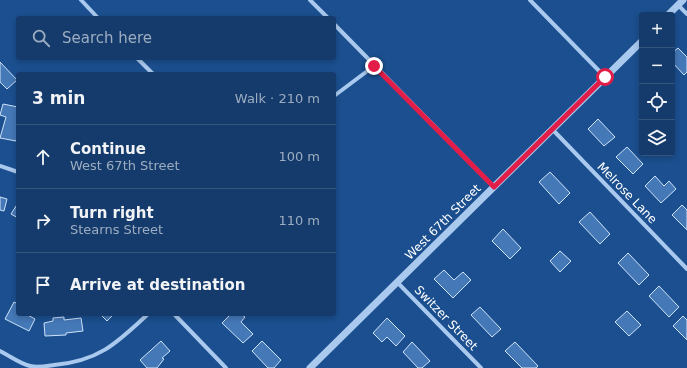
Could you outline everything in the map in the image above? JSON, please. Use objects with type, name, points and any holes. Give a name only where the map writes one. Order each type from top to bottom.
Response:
[{"type":"street","points":[[81,0],[96,16]]},
{"type":"street","points":[[310,0],[326,16]]},
{"type":"street","points":[[530,0],[605,77]]},
{"type":"street","points":[[671,12],[681,3],[687,14]]},
{"type":"street","points":[[336,26],[494,187]]},
{"type":"street","name":"West 67th Street","points":[[310,368],[639,44]]},
{"type":"street","points":[[139,60],[151,72]]},
{"type":"street","points":[[336,94],[374,66]]},
{"type":"street","name":"Melrose Lane","points":[[553,130],[687,269]]},
{"type":"street","points":[[0,166],[16,171]]},
{"type":"street","name":"Switzer Street","points":[[397,282],[481,368]]},
{"type":"street","points":[[0,351],[21,366],[44,367],[86,359],[101,353],[119,342],[146,316]]},
{"type":"street","points":[[176,316],[226,368]]},
{"type":"building","points":[[678,48],[687,57],[687,72],[684,75],[675,65],[675,50]]},
{"type":"building","points":[[0,62],[16,79],[16,81],[7,89],[0,82]]},
{"type":"building","points":[[3,104],[16,107],[16,141],[0,138],[6,117],[0,115]]},
{"type":"building","points":[[598,119],[615,137],[604,146],[588,129]]},
{"type":"building","points":[[627,147],[643,164],[633,174],[616,157]]},
{"type":"building","points":[[550,172],[570,193],[559,204],[539,182]]},
{"type":"building","points":[[655,176],[664,186],[669,181],[676,189],[661,203],[645,186]]},
{"type":"building","points":[[0,197],[7,199],[4,211],[0,210]]},
{"type":"building","points":[[682,205],[687,210],[687,230],[672,215]]},
{"type":"building","points":[[16,206],[16,217],[11,214]]},
{"type":"building","points":[[590,212],[610,234],[600,244],[579,222]]},
{"type":"building","points":[[503,229],[521,248],[510,259],[492,241]]},
{"type":"building","points":[[560,251],[571,261],[560,272],[550,261]]},
{"type":"building","points":[[628,253],[649,275],[639,285],[618,263]]},
{"type":"building","points":[[444,270],[454,280],[463,272],[471,280],[453,298],[434,279]]},
{"type":"building","points":[[659,286],[679,307],[669,317],[649,296]]},
{"type":"building","points":[[14,302],[16,303],[16,316],[30,316],[35,319],[29,331],[5,319]]},
{"type":"building","points":[[480,307],[501,329],[492,337],[471,315]]},
{"type":"building","points":[[627,311],[641,325],[629,336],[615,322]]},
{"type":"building","points":[[102,316],[112,316],[107,321]]},
{"type":"building","points":[[229,316],[244,316],[245,317],[241,322],[253,334],[243,343],[222,323]]},
{"type":"building","points":[[683,316],[687,320],[687,340],[673,326]]},
{"type":"building","points":[[64,317],[64,320],[81,318],[83,331],[66,333],[66,335],[45,336],[44,323],[53,321],[53,318]]},
{"type":"building","points":[[387,318],[405,336],[396,346],[387,337],[382,342],[373,333]]},
{"type":"building","points":[[161,341],[170,351],[162,358],[164,359],[157,368],[147,368],[140,360]]},
{"type":"building","points":[[262,341],[281,360],[274,368],[268,368],[252,351]]},
{"type":"building","points":[[412,342],[430,361],[422,368],[418,368],[403,352]]},
{"type":"building","points":[[515,342],[538,366],[536,368],[522,368],[505,351]]},
{"type":"route","points":[[374,66],[494,187],[605,77]]}]
